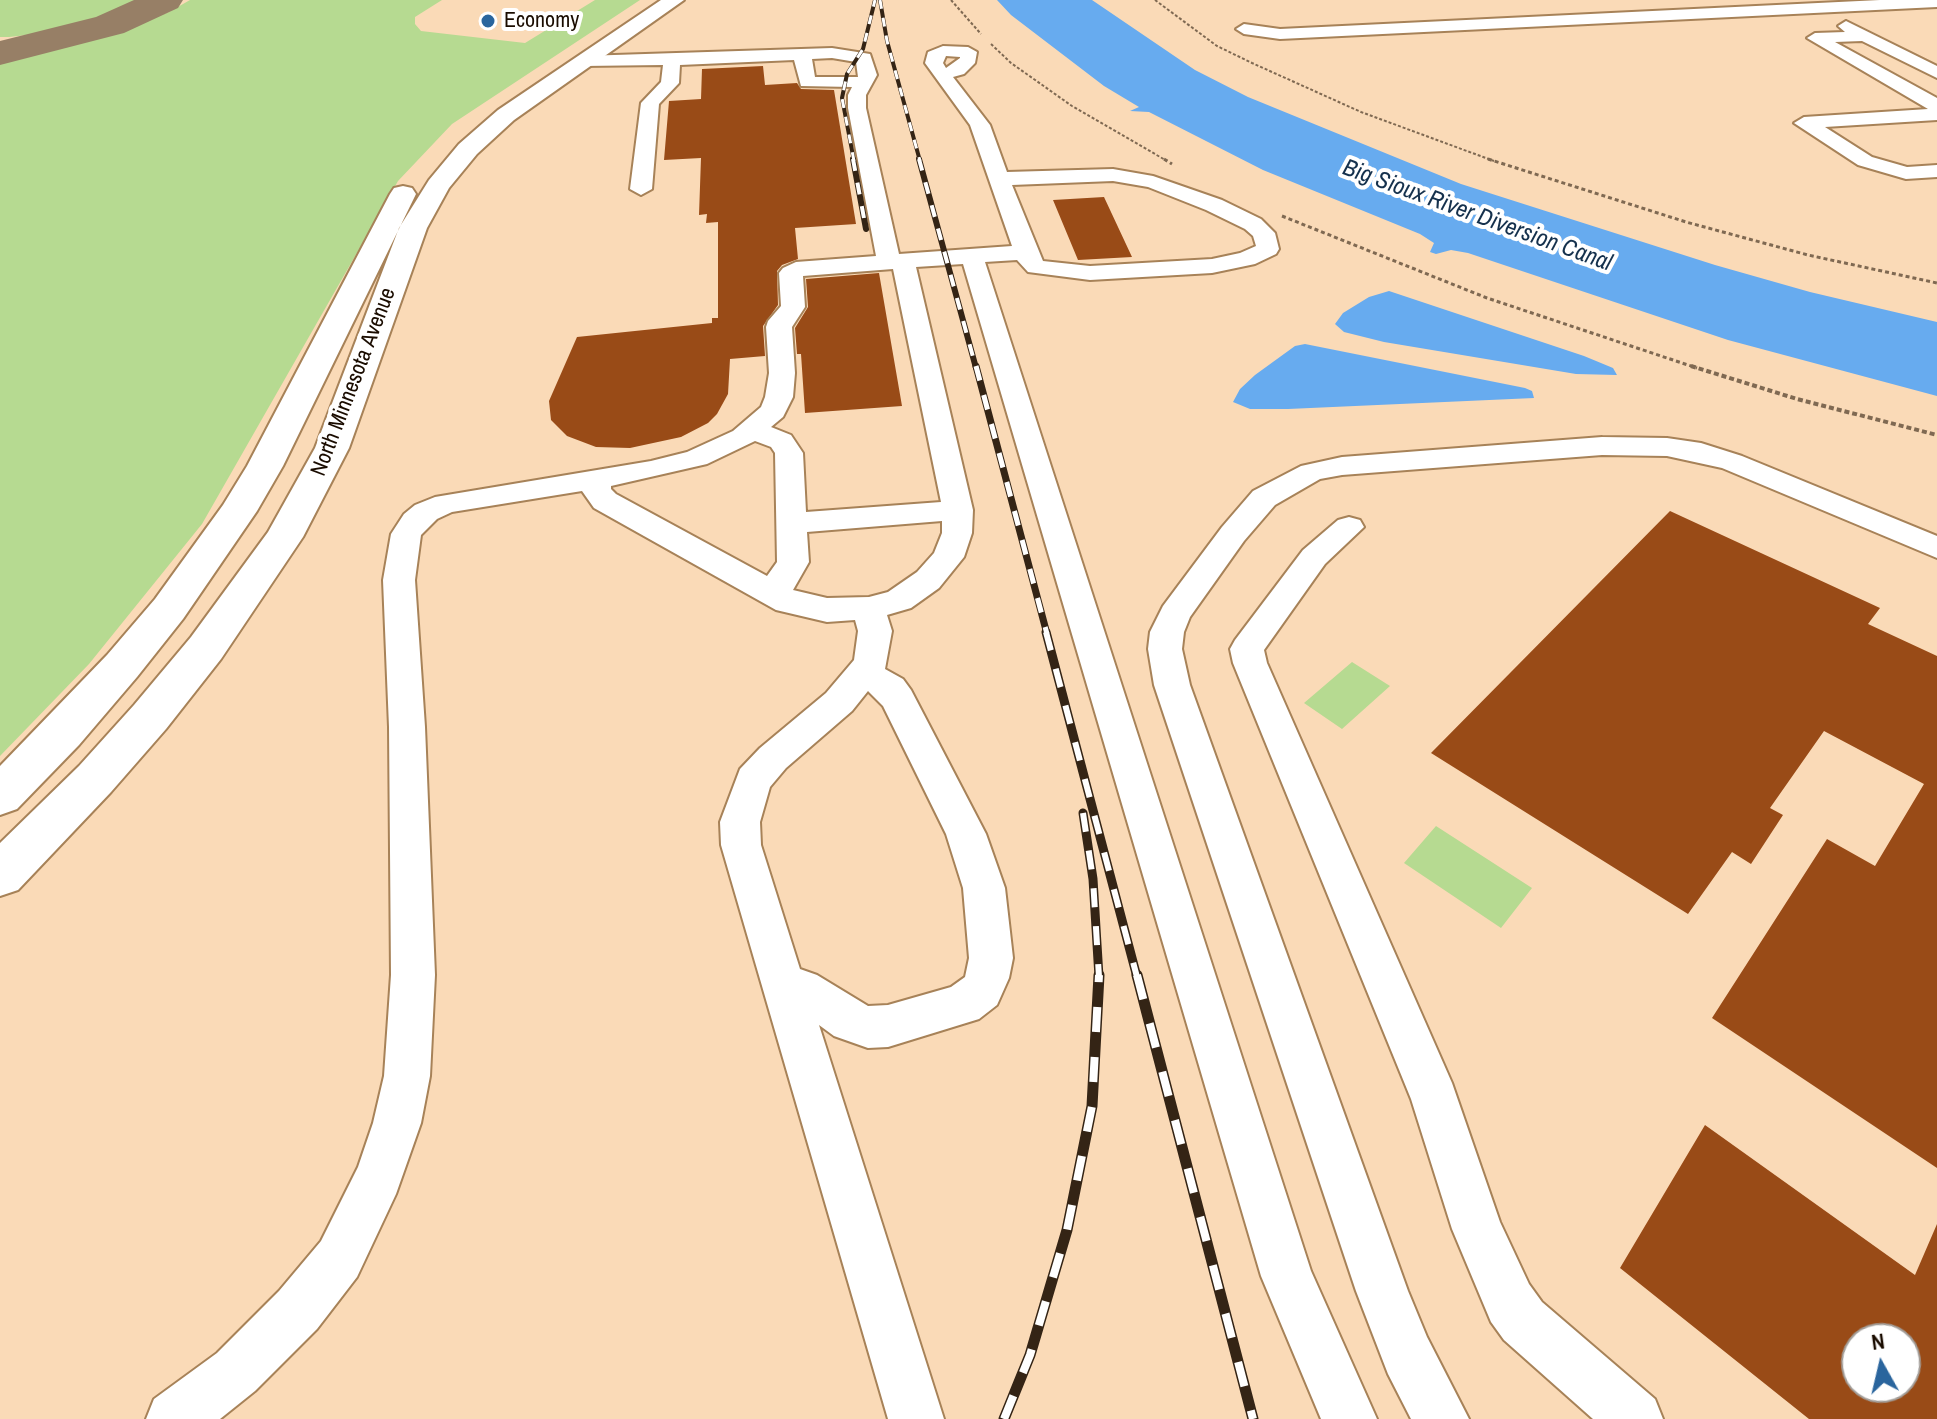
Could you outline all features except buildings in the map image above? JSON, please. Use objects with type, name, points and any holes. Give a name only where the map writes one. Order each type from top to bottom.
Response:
[{"type":"main road","name":"North Minnesota Avenue","points":[[0,796],[63,733],[122,666],[169,609],[238,511],[265,466],[383,228],[424,166],[486,109],[651,0]]},
{"type":"main road","name":"North Minnesota Avenue","points":[[0,875],[95,779],[150,717],[206,648],[284,537],[332,448],[413,228],[438,185],[486,132],[674,0]]},
{"type":"street","points":[[1244,29],[1280,34],[1937,2]]},
{"type":"street","points":[[1813,8],[1937,73]]},
{"type":"street","points":[[1865,36],[1815,38],[1937,106]]},
{"type":"street","points":[[583,61],[842,53],[864,58],[868,69],[857,95],[857,108],[958,510],[957,533],[948,557],[928,580],[899,600],[869,608],[827,610],[788,602],[605,501],[596,490],[596,480]]},
{"type":"street","points":[[802,54],[807,82],[865,82]]},
{"type":"street","points":[[641,189],[650,103],[667,89],[672,60]]},
{"type":"street","points":[[942,74],[976,118],[1026,252],[1036,267],[1080,273],[1229,264],[1262,255],[1268,249],[1264,233],[1253,224],[1214,205],[1153,182],[1113,175],[1000,179]]},
{"type":"street","points":[[1937,114],[1804,123],[1865,161],[1906,173],[1937,171]]},
{"type":"street","points":[[174,1419],[236,1372],[298,1310],[339,1259],[379,1177],[397,1123],[407,1076],[413,975],[408,759],[399,580],[406,534],[426,512],[446,504],[652,470],[727,447],[753,430],[773,411],[779,397],[782,373],[780,321],[793,307],[791,273],[804,267],[1026,252]]},
{"type":"street","points":[[972,256],[1287,1276],[1349,1419]]},
{"type":"street","points":[[753,430],[781,441],[789,453],[791,570],[770,592]]},
{"type":"street","points":[[1441,1419],[1407,1355],[1382,1291],[1172,685],[1165,649],[1167,632],[1175,614],[1233,534],[1264,498],[1311,472],[1358,465],[1602,446],[1678,448],[1732,462],[1937,548]]},
{"type":"street","points":[[792,523],[958,510]]},
{"type":"street","points":[[1349,527],[1314,557],[1247,649],[1250,663],[1435,1099],[1477,1229],[1510,1303],[1523,1321],[1635,1419]]},
{"type":"street","points":[[869,608],[875,646],[871,663],[839,702],[773,758],[753,780],[740,822],[741,845],[916,1419]]},
{"type":"street","points":[[784,993],[801,989],[850,1021],[868,1027],[888,1026],[963,1004],[981,991],[987,978],[991,958],[984,888],[966,834],[898,699],[890,688],[864,673]]},
{"type":"path","points":[[951,0],[994,47],[1034,80],[1117,134],[1176,166]]},
{"type":"path","points":[[1155,0],[1217,46],[1252,63],[1361,112],[1478,156],[1686,222],[1808,255],[1937,283]]},
{"type":"path","points":[[1270,211],[1487,298],[1599,337],[1797,399],[1937,435]]},
{"type":"green space","points":[[0,0],[142,0],[112,15],[64,31],[0,37]]},
{"type":"green space","points":[[190,0],[442,0],[415,17],[415,24],[421,31],[525,43],[595,0],[640,0],[452,124],[398,181],[202,524],[89,664],[0,756],[0,61],[111,34],[169,12]]},
{"type":"green space","points":[[1352,662],[1390,686],[1342,729],[1304,703]]},
{"type":"green space","points":[[1436,826],[1532,888],[1501,928],[1404,863]]},
{"type":"water","name":"Big Sioux River Diversion Canal","points":[[997,0],[1092,0],[1195,70],[1248,97],[1461,184],[1715,265],[1810,292],[1937,322],[1937,396],[1728,340],[1468,253],[1451,250],[1436,254],[1430,252],[1434,243],[1420,234],[1263,170],[1149,112],[1130,111],[1139,107],[1104,86],[1011,15]]},
{"type":"water","points":[[1389,291],[1584,356],[1613,368],[1617,375],[1576,374],[1384,342],[1344,332],[1335,324],[1343,313],[1369,297]]},
{"type":"water","points":[[1305,344],[1525,388],[1532,391],[1534,398],[1288,409],[1250,409],[1233,402],[1240,389],[1255,375],[1295,346]]},
{"type":"taxiway","points":[[0,53],[110,25],[165,0]]},
{"type":"railway","points":[[854,161],[842,98],[847,74],[863,49],[875,0]]},
{"type":"railway","points":[[880,0],[887,41],[920,161]]},
{"type":"railway","points":[[853,159],[866,229]]},
{"type":"railway","points":[[919,159],[976,368]]},
{"type":"railway","points":[[976,366],[1047,634]]},
{"type":"railway","points":[[1046,632],[1137,977]]},
{"type":"railway","points":[[1083,813],[1093,879],[1099,976]]},
{"type":"railway","points":[[1137,975],[1253,1419]]},
{"type":"railway","points":[[1004,1419],[1030,1355],[1067,1230],[1092,1106],[1099,976]]},
{"type":"place","name":"Economy","points":[[488,21]]}]
